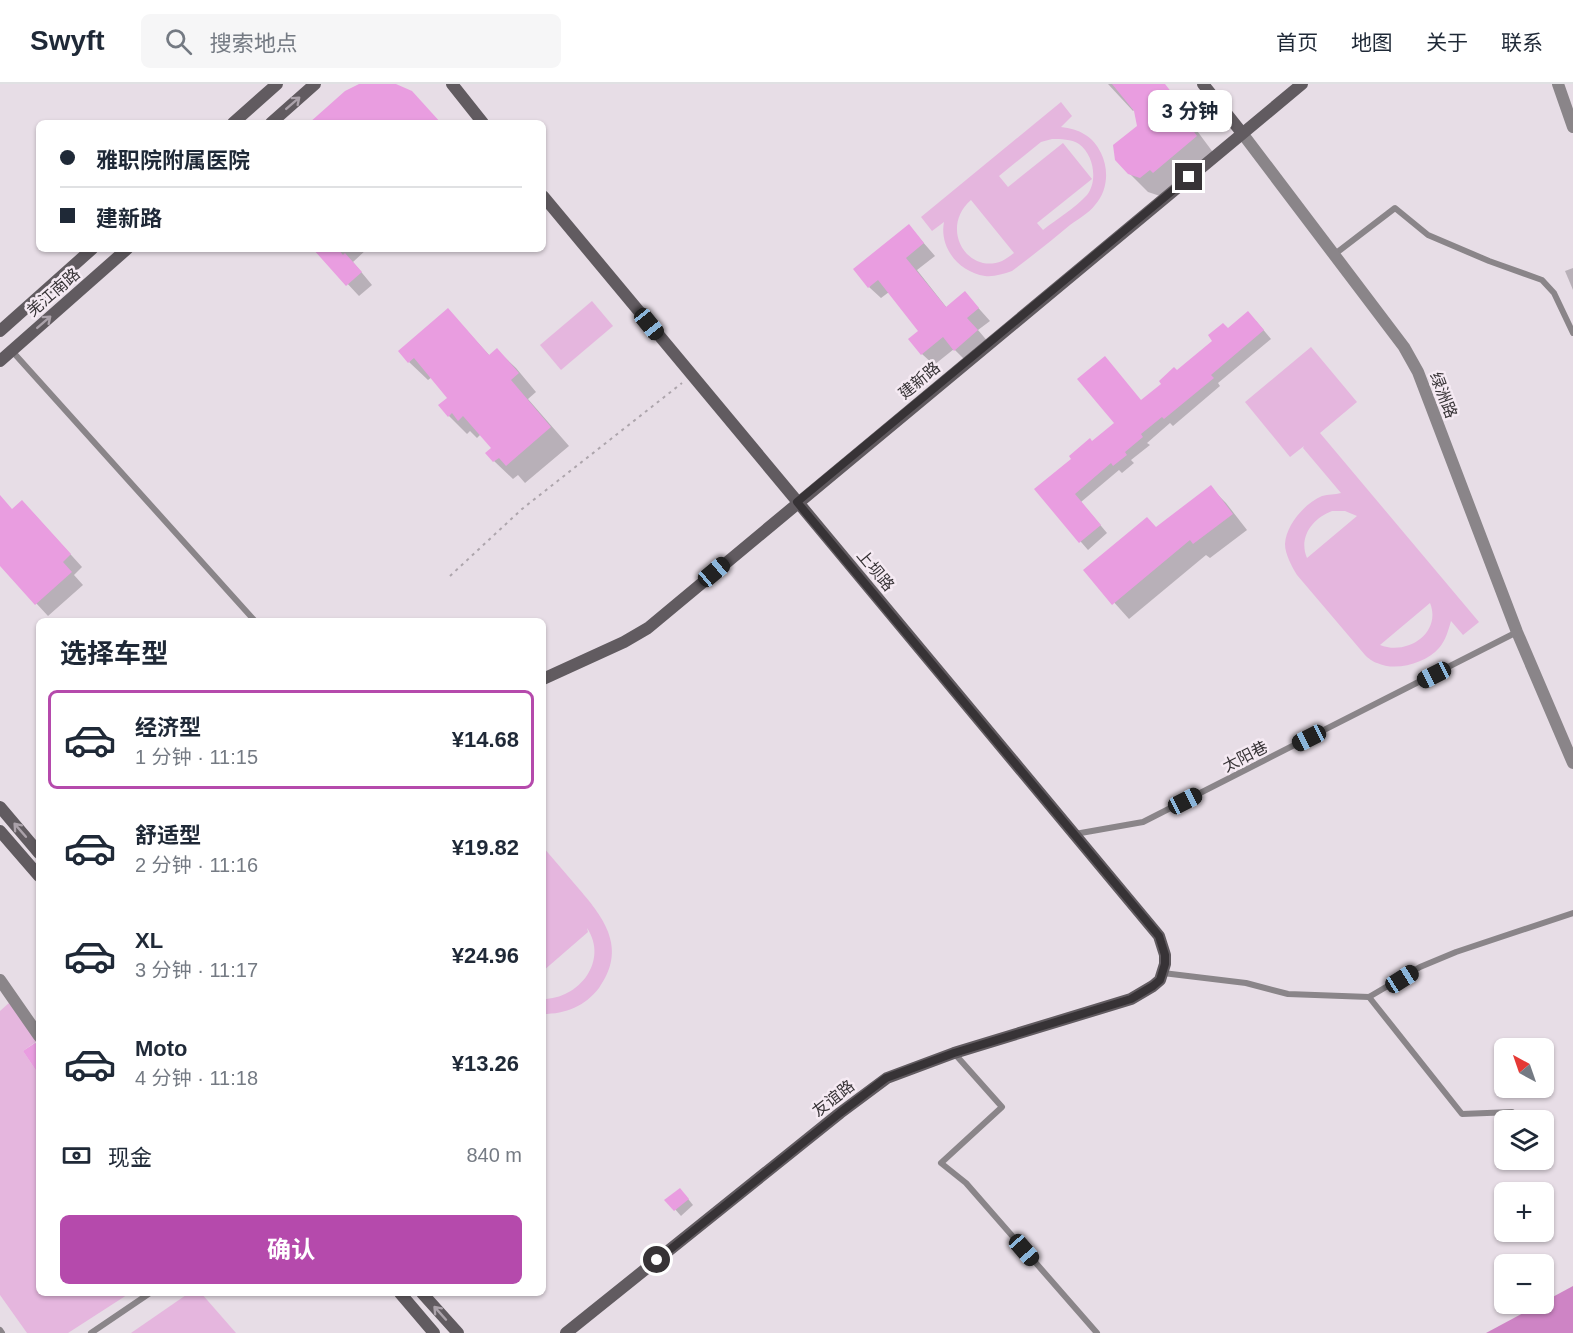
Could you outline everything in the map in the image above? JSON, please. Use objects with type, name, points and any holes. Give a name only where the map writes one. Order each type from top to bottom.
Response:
[{"type":"street","points":[[236,120],[277,84]]},
{"type":"street","points":[[274,120],[315,84]]},
{"type":"street","points":[[452,84],[481,120]]},
{"type":"street","name":"绿洲路","points":[[1203,84],[1335,254],[1404,347],[1418,372],[1517,632],[1573,763]]},
{"type":"street","name":"建新路","points":[[546,678],[624,642],[648,628],[1302,84]]},
{"type":"street","points":[[1558,84],[1573,128]]},
{"type":"street","name":"上坝路","points":[[546,200],[1159,936],[1165,955],[1163,973]]},
{"type":"street","name":"羌江南路","points":[[0,331],[89,252]]},
{"type":"street","name":"羌江南路","points":[[0,361],[124,252]]},
{"type":"street","points":[[0,807],[36,849]]},
{"type":"street","points":[[0,831],[36,873]]},
{"type":"street","name":"友谊路","points":[[566,1333],[886,1078],[954,1053],[1131,999],[1153,986],[1160,980],[1163,973]]},
{"type":"street","points":[[0,980],[36,1032]]},
{"type":"street","points":[[403,1296],[434,1333]]},
{"type":"street","points":[[425,1296],[458,1333]]},
{"type":"lane","points":[[1335,254],[1395,208],[1428,235],[1488,261],[1542,280],[1554,294],[1573,333]]},
{"type":"lane","points":[[11,351],[252,618]]},
{"type":"lane","name":"太阳巷","points":[[1074,834],[1143,822],[1517,632]]},
{"type":"lane","points":[[1163,973],[1246,983],[1288,994],[1369,997],[1420,967],[1456,952],[1573,913]]},
{"type":"lane","points":[[1369,997],[1461,1114],[1494,1113]]},
{"type":"lane","points":[[954,1053],[1002,1107],[941,1163],[966,1183],[1097,1333]]},
{"type":"lane","points":[[91,1333],[146,1296]]},
{"type":"path","points":[[450,576],[522,509],[692,376]]},
{"type":"shaded area","points":[[1061,102],[1072,116],[1061,127],[1074,130],[1090,138],[1104,159],[1105,187],[1093,208],[1012,271],[995,276],[985,276],[967,270],[959,264],[948,249],[943,232],[944,222],[932,231],[921,217]],"holes":[[[1052,139],[1069,140],[1079,144],[1091,161],[1093,176],[1087,195],[1043,230],[1037,223],[1092,179],[1063,143],[1008,187],[999,176],[1041,142]],[[971,200],[1014,253],[1002,261],[989,264],[978,261],[968,255],[961,246],[957,223],[962,211]]]},
{"type":"shaded area","points":[[592,301],[613,326],[561,370],[540,345]]},
{"type":"shaded area","points":[[1311,347],[1357,402],[1320,433],[1479,622],[1463,635],[1451,621],[1445,639],[1439,648],[1419,662],[1393,667],[1374,662],[1366,656],[1297,575],[1285,548],[1289,529],[1303,509],[1322,496],[1341,493],[1303,448],[1304,446],[1290,457],[1245,402]],"holes":[[[1332,511],[1345,511],[1357,516],[1307,558],[1304,543],[1309,529],[1319,518]],[[1430,603],[1431,624],[1420,639],[1401,647],[1390,648],[1380,645]]]},
{"type":"shaded area","points":[[546,851],[597,912],[604,923],[612,947],[607,974],[594,994],[588,1000],[567,1011],[546,1014],[546,999],[568,993],[587,976],[594,953],[593,941],[587,928],[588,932],[546,968]]},
{"type":"shaded area","points":[[9,1003],[36,1040],[23,1051],[36,1070],[36,1296],[125,1296],[68,1333],[27,1333],[0,1295],[0,1011]]},
{"type":"shaded area","points":[[1573,1286],[1573,1333],[1486,1333],[1521,1314],[1554,1314],[1554,1296]]},
{"type":"shaded area","points":[[185,1296],[204,1296],[236,1333],[131,1333]]},
{"type":"building","points":[[359,84],[396,84],[412,91],[438,120],[312,120],[345,91]]},
{"type":"building","points":[[1112,84],[1165,84],[1176,98],[1172,101],[1197,136],[1153,173],[1150,170],[1140,178],[1128,174],[1115,160],[1113,145],[1137,126],[1134,111]]},
{"type":"building","points":[[909,224],[924,243],[906,258],[946,307],[965,291],[979,308],[967,318],[978,330],[954,351],[943,337],[921,355],[908,339],[918,331],[878,280],[868,288],[853,269]]},
{"type":"building","points":[[316,252],[340,252],[343,255],[345,253],[362,272],[346,286]]},
{"type":"building","points":[[448,308],[489,355],[497,348],[519,373],[511,380],[551,427],[506,466],[499,458],[493,462],[485,453],[491,448],[463,416],[458,421],[452,413],[448,417],[438,405],[447,398],[414,358],[408,363],[398,351]]},
{"type":"building","points":[[1248,311],[1264,330],[1211,375],[1214,378],[1164,419],[1162,417],[1141,434],[1143,437],[1125,452],[1127,455],[1113,466],[1111,463],[1075,494],[1101,525],[1079,543],[1034,489],[1071,459],[1069,456],[1090,438],[1092,441],[1114,423],[1077,379],[1105,356],[1141,400],[1161,384],[1159,381],[1174,367],[1177,370],[1212,341],[1208,335],[1223,323],[1228,328]]},
{"type":"building","points":[[1211,485],[1233,514],[1193,544],[1190,540],[1112,605],[1083,570],[1147,517],[1156,527]]},
{"type":"building","points":[[0,495],[12,509],[22,500],[71,554],[63,562],[72,572],[35,605],[0,566]]},
{"type":"building","points":[[36,1043],[36,1070],[23,1051]]},
{"type":"building","points":[[680,1188],[689,1199],[674,1211],[664,1200]]},
{"type":"route","points":[[657,1260],[886,1078],[954,1053],[1131,999],[1160,980],[1165,955],[1159,936],[797,502],[1189,177]]}]
